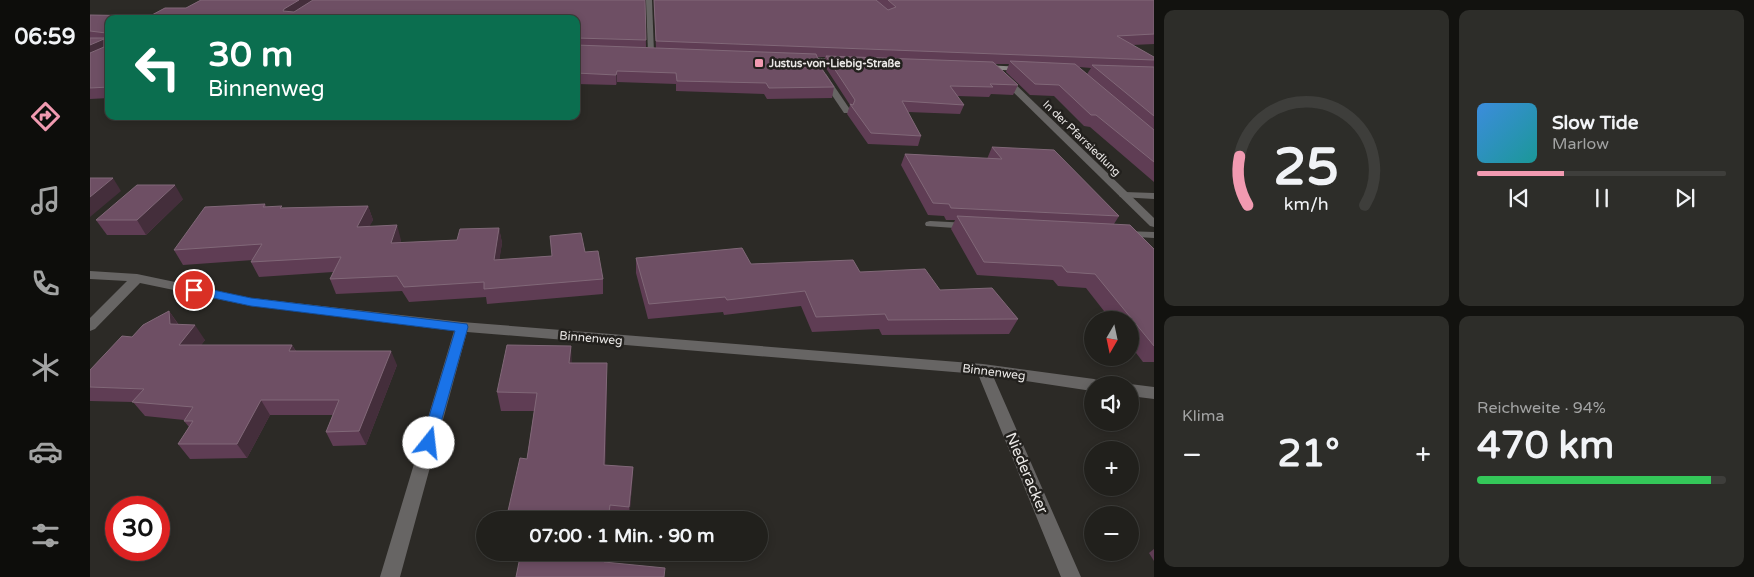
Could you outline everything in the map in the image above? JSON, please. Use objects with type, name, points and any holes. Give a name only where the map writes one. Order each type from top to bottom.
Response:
[{"type":"main road","points":[[642,52],[661,53]]},
{"type":"main road","points":[[797,59],[846,61]]},
{"type":"main road","points":[[974,67],[1029,69]]},
{"type":"street","points":[[649,0],[651,53]]},
{"type":"street","points":[[816,60],[823,75],[847,111]]},
{"type":"street","name":"In der Pfarrsiedlung","points":[[993,68],[1154,224]]},
{"type":"street","points":[[1124,195],[1154,196]]},
{"type":"street","points":[[930,224],[978,227]]},
{"type":"street","points":[[1115,234],[1154,235]]},
{"type":"street","name":"Binnenweg","points":[[90,274],[136,278],[251,302],[462,327],[983,369],[1084,384]]},
{"type":"street","points":[[90,326],[136,278]]},
{"type":"street","points":[[390,577],[462,327]]},
{"type":"street","name":"Niederacker","points":[[983,369],[1071,577]]},
{"type":"street","points":[[1139,392],[1154,394]]},
{"type":"building","points":[[201,0],[299,0],[283,11],[294,12],[313,0],[645,0],[646,40],[580,38],[580,15],[152,15],[165,8],[186,8]]},
{"type":"building","points":[[654,0],[876,0],[888,10],[896,7],[888,0],[1154,0],[1154,34],[1117,36],[1154,57],[1154,60],[656,41]]},
{"type":"building","points":[[90,15],[105,15],[105,33],[90,31]]},
{"type":"building","points":[[105,36],[105,87],[90,88],[90,53],[104,47],[104,39],[90,45],[90,38],[104,38]]},
{"type":"building","points":[[580,45],[816,54],[822,69],[834,87],[769,88],[766,83],[677,81],[676,73],[617,71],[616,75],[580,73]]},
{"type":"building","points":[[826,56],[993,62],[1018,85],[990,84],[993,87],[950,86],[964,105],[902,101],[921,136],[871,133],[850,104],[853,105],[855,100]]},
{"type":"building","points":[[1010,61],[1075,64],[1154,130],[1154,162],[1096,115],[1091,115],[1059,85],[1035,84]]},
{"type":"building","points":[[1092,65],[1154,67],[1154,116]]},
{"type":"building","points":[[992,147],[1054,150],[1119,216],[951,208],[949,204],[933,203],[905,154],[1002,159]]},
{"type":"building","points":[[90,178],[113,178],[90,197]]},
{"type":"building","points":[[137,185],[175,185],[137,220],[96,220]]},
{"type":"building","points":[[265,204],[263,207],[282,206],[280,208],[368,206],[357,227],[397,225],[391,243],[457,240],[460,229],[499,228],[494,260],[552,256],[550,236],[581,233],[585,252],[598,251],[603,279],[484,289],[484,282],[404,287],[397,276],[330,279],[341,257],[251,262],[262,244],[174,250],[205,207]]},
{"type":"building","points":[[957,216],[1130,225],[1154,249],[1154,346],[1139,328],[1139,311],[1125,311],[1095,274],[1067,272],[1062,266],[984,262]]},
{"type":"building","points":[[742,248],[751,264],[853,260],[860,272],[925,269],[940,290],[992,288],[1018,319],[888,320],[885,314],[816,317],[805,291],[727,300],[725,297],[649,304],[636,258]]},
{"type":"building","points":[[169,311],[170,324],[195,325],[179,345],[292,345],[289,351],[391,351],[359,431],[326,432],[339,400],[261,400],[237,444],[178,444],[193,421],[184,421],[193,407],[132,402],[144,389],[90,387],[90,370],[122,336],[132,337],[143,325]]},
{"type":"building","points":[[507,345],[571,346],[569,363],[607,363],[604,465],[633,467],[629,507],[610,505],[609,511],[508,511],[520,458],[527,459],[537,393],[497,392]]},
{"type":"building","points":[[519,561],[604,561],[665,568],[664,577],[516,577]]},
{"type":"place","name":"Justus-von-Liebig-Straße","points":[[759,63]]},
{"type":"route","points":[[194,290],[251,302],[462,327],[429,443]]}]
